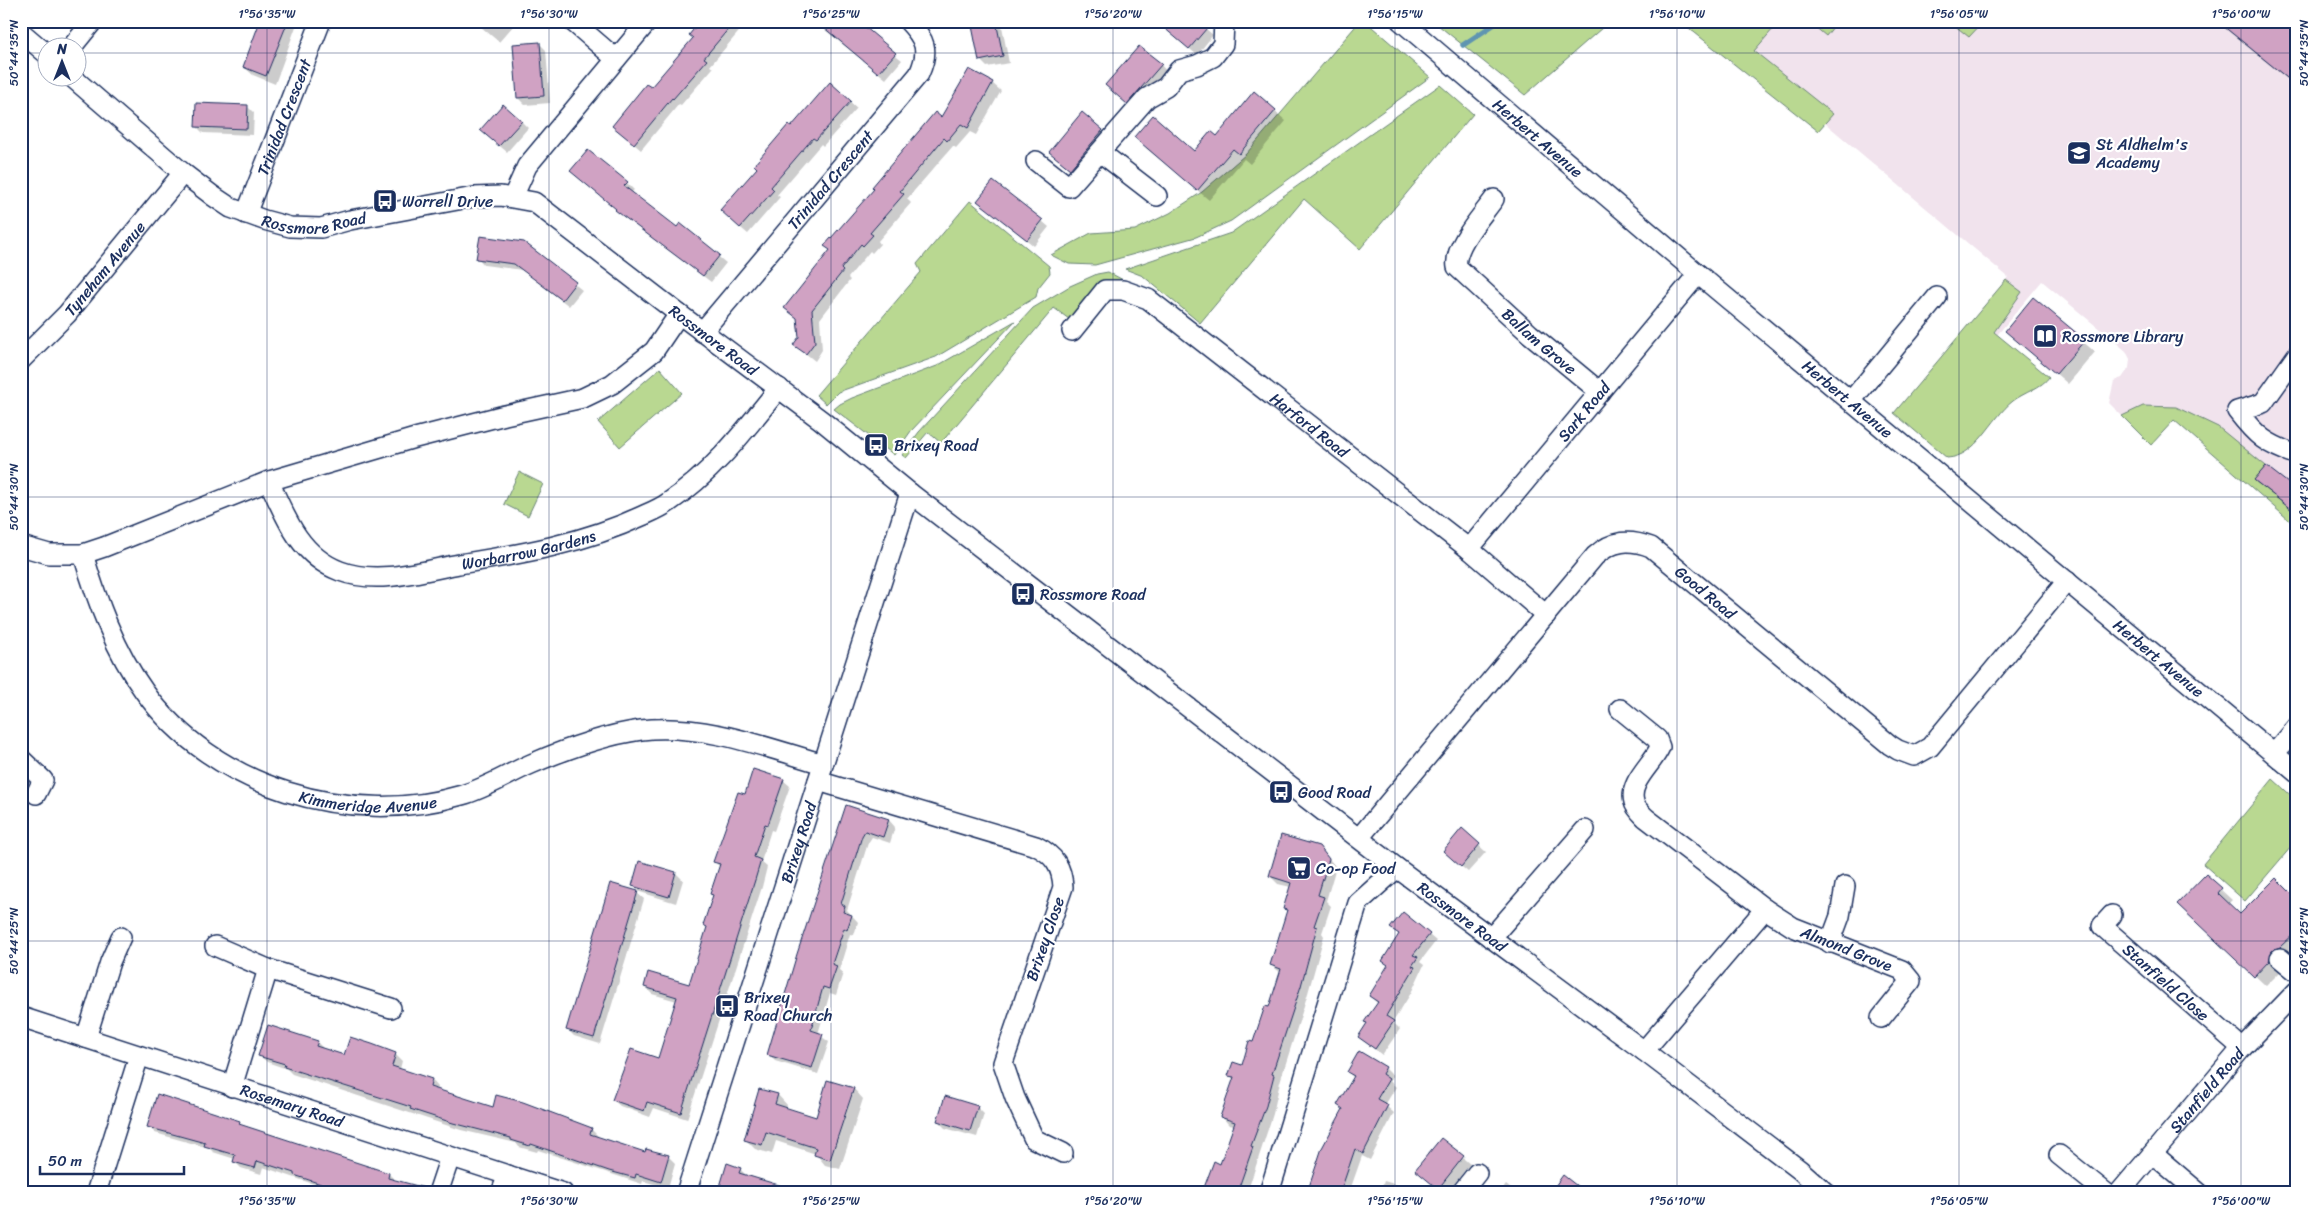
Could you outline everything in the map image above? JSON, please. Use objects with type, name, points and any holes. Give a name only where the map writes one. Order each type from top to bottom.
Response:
[{"type":"street","points":[[79,38],[93,21]]},
{"type":"street","name":"Trinidad Crescent","points":[[246,214],[321,21]]},
{"type":"street","points":[[572,21],[616,59]]},
{"type":"street","points":[[513,197],[527,166],[648,21]]},
{"type":"street","name":"Trinidad Crescent","points":[[702,332],[919,74],[926,55],[924,45],[921,34],[908,21]]},
{"type":"street","points":[[1036,161],[1069,187],[1147,98],[1166,87],[1179,70],[1197,65],[1214,57],[1223,44],[1224,21]]},
{"type":"street","name":"Herbert Avenue","points":[[1401,21],[1698,274],[2297,773]]},
{"type":"street","points":[[21,32],[38,46]]},
{"type":"street","name":"Rossmore Road","points":[[85,88],[183,173],[213,196],[246,214],[290,227],[321,228],[350,220],[474,197],[513,197],[534,202],[702,332],[779,388],[910,493],[1397,868],[1644,1051],[1800,1170],[1826,1193]]},
{"type":"street","points":[[1100,152],[1158,196]]},
{"type":"street","name":"Tyneham Avenue","points":[[21,360],[68,314],[183,173]]},
{"type":"street","name":"Ballam Grove","points":[[1494,199],[1459,249],[1455,259],[1457,267],[1530,334],[1600,392]]},
{"type":"street","name":"Sark Road","points":[[1469,549],[1698,274]]},
{"type":"street","name":"Harford Road","points":[[1072,331],[1105,290],[1123,290],[1148,299],[1469,549],[1546,615]]},
{"type":"street","points":[[1851,401],[1938,297]]},
{"type":"street","points":[[21,546],[49,554],[83,554],[269,481],[415,438],[583,398],[612,384],[654,351],[679,314]]},
{"type":"street","points":[[2297,355],[2263,403],[2237,411],[2258,436],[2272,446],[2297,455]]},
{"type":"street","name":"Worbarrow Gardens","points":[[269,481],[287,520],[301,544],[317,558],[340,571],[361,576],[394,576],[526,553],[575,541],[625,524],[667,504],[698,482],[747,428],[779,388]]},
{"type":"street","name":"Brixey Road","points":[[686,1193],[910,493]]},
{"type":"street","name":"Good Road","points":[[1359,838],[1604,548],[1620,542],[1642,544],[1659,552],[1890,745],[1914,756],[1930,747],[2067,580]]},
{"type":"street","name":"Kimmeridge Avenue","points":[[83,554],[91,582],[124,660],[145,692],[163,714],[218,760],[255,780],[281,791],[335,803],[400,805],[436,802],[488,785],[531,764],[600,738],[643,730],[715,734],[742,740],[821,773]]},
{"type":"street","name":"Almond Grove","points":[[1620,708],[1657,739],[1660,747],[1637,782],[1633,792],[1634,804],[1646,818],[1764,909],[1793,927],[1902,970],[1911,981],[1881,1018]]},
{"type":"street","points":[[2275,753],[2297,727]]},
{"type":"street","points":[[21,759],[43,780],[36,794]]},
{"type":"street","name":"Brixey Close","points":[[821,773],[1036,846],[1054,858],[1060,866],[1063,887],[1003,1063],[1015,1098],[1034,1139],[1063,1152]]},
{"type":"street","points":[[1491,938],[1585,830]]},
{"type":"street","points":[[1269,1193],[1358,903],[1397,868]]},
{"type":"street","points":[[1830,943],[1840,916],[1845,886]]},
{"type":"street","points":[[1644,1051],[1764,909]]},
{"type":"street","name":"Stanfield Close","points":[[2112,914],[2102,926],[2242,1048]]},
{"type":"street","points":[[86,1038],[110,962],[121,937]]},
{"type":"street","points":[[215,946],[268,969],[391,1008]]},
{"type":"street","points":[[2280,958],[2297,972]]},
{"type":"street","points":[[232,1087],[268,969]]},
{"type":"street","name":"Stanfield Road","points":[[2120,1193],[2267,1019],[2297,991]]},
{"type":"street","name":"Rosemary Road","points":[[21,1017],[563,1193]]},
{"type":"street","points":[[96,1193],[139,1056]]},
{"type":"street","points":[[2153,1154],[2199,1193]]},
{"type":"street","points":[[2059,1155],[2106,1193]]},
{"type":"street","points":[[438,1193],[450,1157]]},
{"type":"street","points":[[1461,1193],[1477,1173]]},
{"type":"street","points":[[501,1193],[508,1175]]},
{"type":"shaded area","name":"St Aldhelm's Academy","points":[[1713,21],[2297,21],[2297,523],[2174,420],[2151,445],[2109,403],[2114,381],[2122,378],[2129,368],[2130,359],[2126,351],[2042,281],[1917,431],[1895,413],[2008,277],[1713,29]]},
{"type":"green space","points":[[1360,21],[1365,21],[1430,77],[1231,221],[1196,237],[1095,265],[1069,264],[1051,255],[1091,233],[1135,230],[1170,213],[1202,192],[1246,154]]},
{"type":"green space","points":[[1433,21],[1610,21],[1525,95]]},
{"type":"green space","points":[[1680,21],[1780,21],[1754,51],[1833,114],[1818,131]]},
{"type":"green space","points":[[1808,21],[1838,21],[1826,36]]},
{"type":"green space","points":[[1949,21],[1984,21],[1969,37]]},
{"type":"green space","points":[[1440,85],[1473,114],[1360,249],[1304,199],[1200,323],[1143,276],[1125,269],[1231,233]]},
{"type":"green space","points":[[970,201],[1049,266],[1050,273],[1038,288],[1036,297],[936,357],[838,392],[826,404],[816,395],[921,272],[917,264]]},
{"type":"green space","points":[[1108,272],[1127,282],[1073,322],[1054,308],[941,443],[928,432],[906,458],[902,455],[919,432],[1033,308],[1070,286],[1097,274]]},
{"type":"green space","points":[[2006,280],[2022,292],[1994,332],[2049,377],[2042,384],[2017,398],[2005,408],[1983,436],[1967,451],[1958,456],[1947,458],[1894,413]]},
{"type":"green space","points":[[1015,321],[911,431],[894,455],[834,409],[852,398],[937,366]]},
{"type":"green space","points":[[660,368],[682,393],[620,447],[598,422]]},
{"type":"green space","points":[[2143,406],[2176,407],[2218,427],[2266,466],[2255,481],[2297,514],[2297,527],[2174,420],[2151,445],[2122,416]]},
{"type":"green space","points":[[519,472],[543,484],[528,516],[504,504]]},
{"type":"green space","points":[[2273,779],[2297,801],[2297,840],[2245,901],[2203,864]]},
{"type":"building","points":[[260,21],[288,21],[266,76],[243,67]]},
{"type":"building","points":[[700,21],[735,21],[704,58],[707,60],[634,144],[612,126],[646,84],[651,87],[693,38],[689,35]]},
{"type":"building","points":[[816,21],[858,21],[896,53],[878,73]]},
{"type":"building","points":[[971,21],[996,21],[1003,56],[979,61]]},
{"type":"building","points":[[1156,21],[1199,21],[1207,28],[1189,49]]},
{"type":"building","points":[[2217,21],[2297,21],[2297,86]]},
{"type":"building","points":[[540,42],[544,96],[517,98],[513,44]]},
{"type":"building","points":[[1139,46],[1162,64],[1127,104],[1105,85]]},
{"type":"building","points":[[969,69],[993,82],[968,128],[961,124],[947,141],[944,138],[900,191],[904,194],[870,233],[873,235],[863,246],[861,244],[841,269],[843,271],[812,310],[815,342],[806,354],[793,345],[799,337],[797,318],[784,308],[830,250],[824,246],[874,189],[872,187],[935,112],[941,117]]},
{"type":"building","points":[[830,82],[851,101],[816,140],[813,138],[771,187],[774,190],[740,228],[720,210],[757,168],[754,165],[788,125],[791,127]]},
{"type":"building","points":[[1254,91],[1276,110],[1239,154],[1233,149],[1197,191],[1134,137],[1153,115],[1194,151],[1211,131],[1217,136]]},
{"type":"building","points":[[196,103],[248,105],[247,129],[195,127]]},
{"type":"building","points":[[503,104],[522,121],[499,146],[480,130]]},
{"type":"building","points":[[1082,112],[1103,130],[1070,169],[1049,152]]},
{"type":"building","points":[[588,150],[628,182],[624,186],[677,227],[680,223],[720,255],[703,276],[615,210],[570,171]]},
{"type":"building","points":[[993,181],[1043,220],[1027,240],[977,201]]},
{"type":"building","points":[[480,236],[524,242],[576,282],[562,300],[514,264],[476,259]]},
{"type":"building","name":"Rossmore Library","points":[[2033,297],[2085,340],[2056,374],[2005,331]]},
{"type":"building","points":[[2266,466],[2297,490],[2297,514],[2254,480]]},
{"type":"building","points":[[753,769],[784,779],[768,825],[765,824],[754,857],[761,860],[681,1113],[647,1102],[644,1111],[612,1100],[631,1049],[658,1058],[677,997],[644,987],[648,972],[689,984],[707,927],[703,925],[713,895],[710,894],[720,864],[713,862],[738,792],[745,794]]},
{"type":"building","points":[[846,805],[889,819],[883,837],[865,831],[862,836],[841,904],[845,906],[843,912],[852,915],[847,930],[844,928],[832,964],[837,966],[829,989],[823,987],[811,1030],[823,1034],[812,1068],[767,1055],[797,954]]},
{"type":"building","points":[[1462,828],[1480,844],[1461,867],[1443,851]]},
{"type":"building","points":[[1281,835],[1319,846],[1329,859],[1318,895],[1324,897],[1314,926],[1317,927],[1301,986],[1272,1074],[1274,1075],[1266,1106],[1251,1146],[1253,1147],[1237,1193],[1202,1193],[1214,1161],[1220,1164],[1235,1122],[1220,1117],[1234,1077],[1228,1076],[1233,1062],[1242,1065],[1249,1041],[1253,1042],[1265,1006],[1269,1007],[1281,969],[1270,965],[1287,910],[1283,909],[1291,883],[1269,876]]},
{"type":"building","points":[[639,861],[676,872],[669,897],[632,886]]},
{"type":"building","points":[[2206,874],[2222,888],[2218,893],[2240,914],[2276,878],[2297,899],[2297,931],[2280,947],[2272,951],[2269,961],[2254,977],[2177,904]]},
{"type":"building","points":[[610,883],[638,891],[594,1038],[566,1030]]},
{"type":"building","points":[[1403,912],[1430,934],[1413,955],[1418,957],[1412,966],[1415,967],[1386,1016],[1394,1021],[1375,1049],[1358,1037],[1367,1023],[1364,1022],[1378,1002],[1369,996],[1388,965],[1382,961],[1399,934],[1390,928]]},
{"type":"building","points":[[268,1025],[318,1041],[316,1046],[344,1055],[350,1037],[372,1044],[396,1053],[392,1066],[432,1079],[430,1087],[493,1107],[496,1095],[523,1102],[592,1128],[590,1134],[645,1152],[646,1149],[669,1155],[661,1182],[636,1174],[635,1178],[609,1171],[531,1144],[530,1146],[511,1140],[511,1138],[453,1123],[410,1109],[411,1107],[284,1067],[285,1064],[258,1056]]},
{"type":"building","points":[[1359,1051],[1386,1067],[1382,1074],[1389,1079],[1377,1099],[1388,1105],[1363,1154],[1355,1149],[1340,1193],[1307,1193],[1322,1148],[1343,1109],[1337,1105],[1354,1076],[1347,1072]]},
{"type":"building","points":[[827,1080],[854,1088],[830,1160],[814,1155],[816,1148],[766,1132],[762,1145],[744,1140],[759,1089],[778,1094],[775,1104],[816,1117]]},
{"type":"building","points":[[157,1094],[240,1121],[239,1124],[389,1173],[388,1178],[425,1188],[425,1193],[318,1193],[321,1184],[294,1175],[294,1173],[257,1161],[255,1168],[233,1162],[235,1155],[204,1146],[205,1143],[147,1127]]},
{"type":"building","points":[[945,1096],[978,1106],[970,1131],[937,1121]]},
{"type":"building","points":[[1441,1138],[1464,1156],[1438,1189],[1415,1170]]},
{"type":"building","points":[[727,1163],[741,1168],[739,1173],[792,1189],[792,1193],[718,1193]]},
{"type":"building","points":[[1563,1175],[1586,1193],[1550,1193]]},
{"type":"waterway","points":[[1463,45],[1499,21]]},
{"type":"place","name":"St Aldhelm's Academy","points":[[2079,153]]},
{"type":"place","name":"Worrell Drive","points":[[385,201]]},
{"type":"place","name":"Rossmore Library","points":[[2045,336]]},
{"type":"place","name":"Brixey Road","points":[[876,445]]},
{"type":"place","name":"Rossmore Road","points":[[1023,594]]},
{"type":"place","name":"Good Road","points":[[1281,792]]},
{"type":"place","name":"Co-op Food","points":[[1299,868]]},
{"type":"place","name":"Brixey Road Church","points":[[727,1006]]}]
